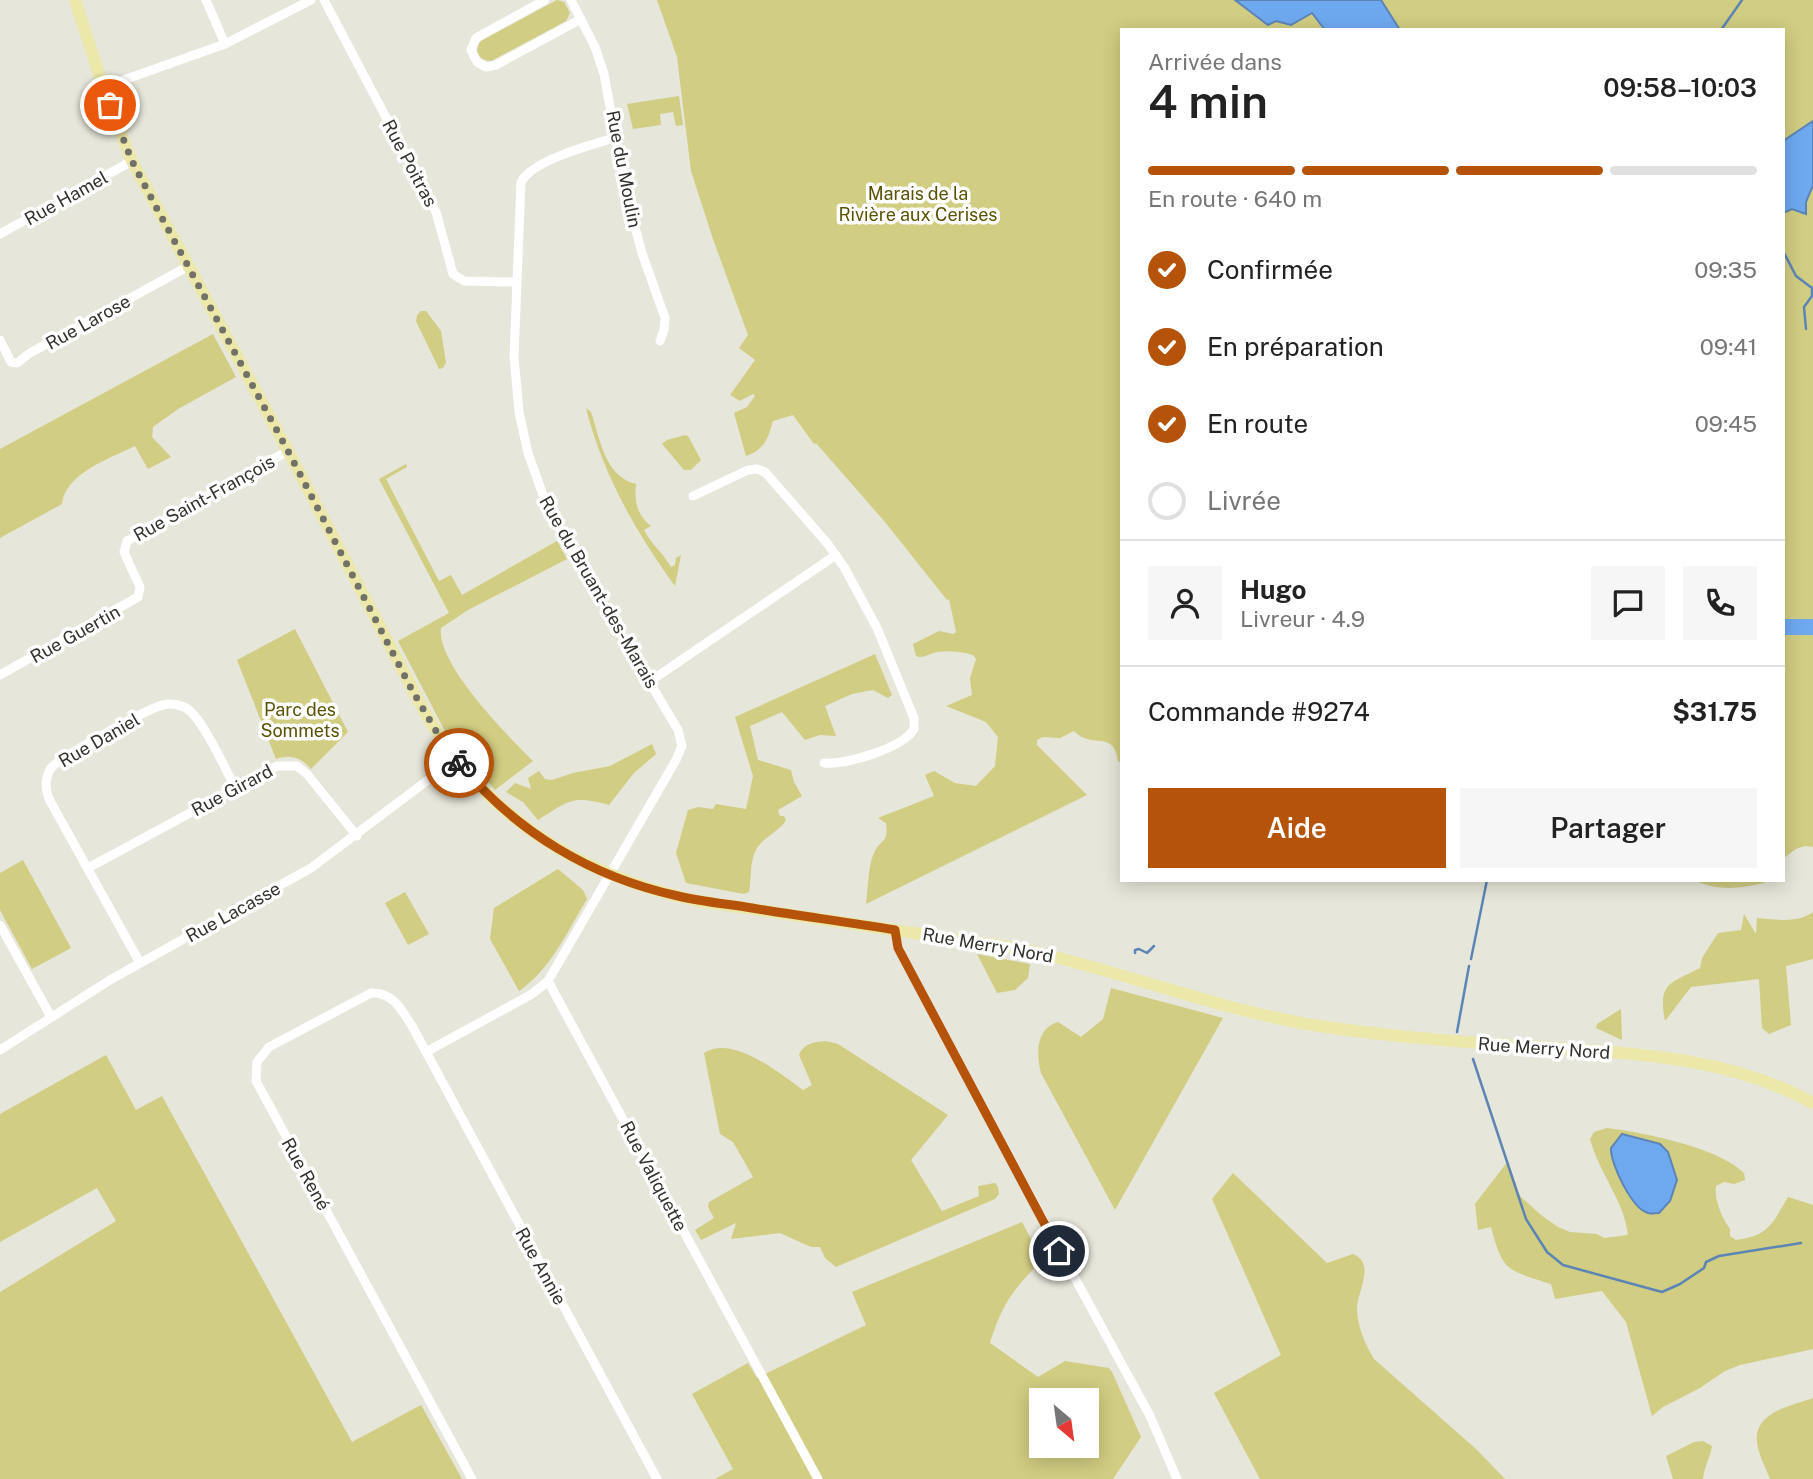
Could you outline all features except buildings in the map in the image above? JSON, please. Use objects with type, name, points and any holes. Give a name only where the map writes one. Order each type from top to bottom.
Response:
[{"type":"main road","name":"Rue Merry Nord","points":[[75,0],[132,161],[288,451],[412,690],[456,759],[491,799],[532,833],[570,856],[610,875],[653,890],[698,901],[1049,955],[1231,1006],[1319,1026],[1432,1039],[1627,1054],[1704,1063],[1759,1078],[1813,1103]]},
{"type":"street","points":[[206,0],[225,44]]},
{"type":"street","points":[[104,87],[225,44],[311,0]]},
{"type":"street","name":"Rue Poitras","points":[[324,0],[436,212],[453,274],[464,281],[516,282]]},
{"type":"street","points":[[545,0],[476,38],[471,50],[477,62],[486,67],[496,65],[581,19]]},
{"type":"street","name":"Rue du Moulin","points":[[570,0],[598,54],[604,74],[614,138],[636,233],[665,318],[660,341]]},
{"type":"street","name":"Rue du Bruant-des-Marais","points":[[610,875],[676,760],[682,746],[681,735],[564,538],[535,476],[516,394],[514,357],[520,187],[523,178],[563,154],[614,138]]},
{"type":"street","name":"Rue Hamel","points":[[0,234],[132,161]]},
{"type":"street","name":"Rue Larose","points":[[0,340],[11,362],[17,363],[187,267]]},
{"type":"street","name":"Rue Saint-François","points":[[124,548],[131,539],[288,451]]},
{"type":"street","points":[[693,496],[748,470],[761,470],[836,555],[874,622],[915,726],[904,740],[858,760],[824,763]]},
{"type":"street","name":"Rue Guertin","points":[[0,675],[138,597],[141,587],[124,548]]},
{"type":"street","points":[[649,682],[836,555]]},
{"type":"street","name":"Rue Daniel","points":[[139,963],[49,799],[46,787],[48,775],[60,761],[152,709],[176,704],[193,713],[235,787]]},
{"type":"street","name":"Rue Lacasse","points":[[0,1050],[139,963],[303,874],[456,759]]},
{"type":"street","name":"Rue Girard","points":[[88,868],[277,766],[297,766],[307,774],[357,836]]},
{"type":"street","points":[[426,1052],[532,994],[548,981],[610,875]]},
{"type":"street","points":[[0,925],[51,1017]]},
{"type":"street","points":[[895,930],[898,948],[1150,1416],[1177,1479]]},
{"type":"street","name":"Rue Valiquette","points":[[548,981],[818,1479]]},
{"type":"street","name":"Rue René","points":[[426,1052],[396,1002],[382,993],[371,993],[269,1047],[260,1056],[254,1075],[258,1087],[472,1479]]},
{"type":"street","name":"Rue Annie","points":[[426,1052],[657,1479]]},
{"type":"green space","points":[[557,0],[564,2],[570,13],[566,21],[491,61],[478,55],[481,41]]},
{"type":"green space","name":"Marais de la Rivière aux Cerises","points":[[657,0],[1813,0],[1813,121],[1785,140],[1785,28],[1120,28],[1120,762],[1112,745],[1088,739],[1074,731],[1060,738],[1043,737],[1037,740],[1037,745],[1087,795],[866,904],[872,858],[886,835],[886,823],[878,818],[934,796],[925,775],[934,771],[955,783],[976,786],[995,766],[998,737],[986,722],[946,706],[972,695],[970,678],[976,659],[973,655],[947,651],[916,656],[913,644],[939,631],[953,634],[956,632],[949,599],[947,600],[885,522],[816,443],[814,444],[793,415],[773,421],[764,443],[757,451],[746,456],[734,413],[747,407],[755,396],[753,394],[740,401],[730,395],[755,360],[739,348],[748,335],[691,171],[677,57]]},
{"type":"green space","points":[[679,96],[683,125],[676,126],[673,112],[660,114],[661,125],[633,129],[627,104]]},
{"type":"green space","points":[[1813,185],[1813,847],[1800,847],[1785,857],[1785,212],[1806,202]]},
{"type":"green space","points":[[421,311],[426,311],[441,331],[446,363],[443,368],[439,369],[416,321]]},
{"type":"green space","points":[[213,334],[236,377],[178,409],[153,427],[152,437],[171,457],[148,469],[135,446],[80,475],[65,493],[62,504],[0,538],[0,449]]},
{"type":"green space","points":[[586,408],[591,412],[610,465],[625,480],[636,484],[638,507],[642,517],[651,526],[644,530],[647,535],[671,567],[681,555],[675,586],[622,501],[601,455]]},
{"type":"green space","points":[[685,435],[701,460],[691,470],[684,470],[662,444]]},
{"type":"green space","points":[[406,464],[407,467],[386,479],[439,581],[451,575],[462,595],[557,541],[567,559],[468,610],[441,628],[442,643],[461,679],[533,761],[495,790],[446,733],[398,641],[449,613],[379,479]]},
{"type":"green space","name":"Parc des Sommets","points":[[295,629],[348,732],[311,769],[295,758],[276,759],[237,660]]},
{"type":"green space","points":[[875,654],[892,695],[888,698],[873,690],[852,694],[825,706],[836,736],[820,735],[805,740],[782,712],[750,726],[758,760],[791,770],[802,796],[778,810],[780,816],[784,816],[786,820],[754,853],[749,892],[744,894],[686,883],[676,853],[688,810],[698,807],[713,809],[716,804],[746,809],[753,776],[735,717]]},
{"type":"green space","points":[[652,744],[656,754],[634,773],[609,805],[587,800],[572,801],[538,820],[523,802],[506,792],[515,783],[531,789],[528,778],[539,771],[545,779],[552,780],[610,766]]},
{"type":"green space","points":[[23,860],[71,948],[32,969],[0,910],[0,873]]},
{"type":"green space","points":[[558,869],[583,890],[587,899],[549,961],[519,991],[490,939],[494,908]]},
{"type":"green space","points":[[1699,882],[1764,882],[1737,888]]},
{"type":"green space","points":[[405,892],[429,934],[408,945],[385,903]]},
{"type":"green space","points":[[1813,912],[1813,959],[1786,966],[1791,1025],[1769,1034],[1762,1028],[1759,979],[1691,987],[1665,1021],[1663,999],[1668,986],[1700,968],[1702,958],[1718,933],[1741,930],[1744,914],[1756,934],[1757,918],[1793,919]]},
{"type":"green space","points":[[977,954],[1030,964],[1028,978],[1015,990],[997,993]]},
{"type":"green space","points":[[1111,988],[1223,1018],[1115,1210],[1041,1073],[1038,1058],[1039,1043],[1045,1030],[1051,1025],[1058,1022],[1081,1037],[1103,1019]]},
{"type":"green space","points":[[1621,1009],[1622,1040],[1596,1028],[1597,1024]]},
{"type":"green space","points":[[826,1041],[838,1044],[948,1115],[911,1160],[942,1211],[979,1196],[978,1186],[995,1183],[999,1194],[995,1199],[836,1267],[825,1258],[820,1247],[811,1247],[780,1233],[731,1239],[736,1223],[701,1240],[695,1230],[714,1218],[708,1207],[709,1202],[753,1177],[733,1142],[720,1134],[704,1053],[716,1048],[742,1052],[769,1066],[803,1090],[812,1085],[799,1055],[807,1046]]},
{"type":"green space","points":[[106,1055],[136,1110],[162,1096],[352,1442],[421,1405],[462,1479],[0,1479],[0,1292],[116,1221],[97,1188],[0,1242],[0,1114]]},
{"type":"green space","points":[[1607,1128],[1659,1137],[1699,1149],[1733,1164],[1744,1173],[1745,1180],[1734,1184],[1724,1182],[1716,1186],[1719,1209],[1730,1229],[1730,1236],[1736,1240],[1763,1232],[1778,1215],[1788,1197],[1813,1205],[1813,1349],[1740,1365],[1725,1371],[1652,1416],[1626,1322],[1602,1291],[1555,1299],[1551,1284],[1509,1268],[1499,1253],[1491,1227],[1478,1230],[1475,1204],[1508,1161],[1520,1196],[1558,1227],[1570,1232],[1597,1234],[1604,1238],[1628,1235],[1622,1210],[1590,1139],[1594,1132]]},
{"type":"green space","points":[[1233,1173],[1327,1263],[1353,1254],[1360,1259],[1365,1271],[1357,1310],[1362,1336],[1374,1359],[1476,1449],[1505,1479],[1260,1479],[1214,1393],[1281,1355],[1212,1199]]},
{"type":"green space","points":[[1022,1222],[1042,1260],[1010,1298],[999,1317],[990,1343],[1038,1377],[1065,1361],[1109,1368],[1141,1437],[1113,1479],[715,1479],[733,1469],[692,1394],[748,1363],[757,1378],[866,1325],[852,1292]]},
{"type":"green space","points":[[1813,1398],[1813,1479],[1770,1479],[1757,1442],[1761,1424],[1776,1412]]},
{"type":"green space","points":[[1703,1441],[1712,1446],[1703,1479],[1673,1479],[1666,1456],[1694,1442]]},
{"type":"water","points":[[1235,0],[1381,0],[1399,28],[1323,28],[1312,13],[1291,25],[1276,21],[1268,25]]},
{"type":"water","points":[[1813,121],[1813,185],[1806,202],[1806,214],[1792,209],[1785,212],[1785,140]]},
{"type":"water","points":[[1622,1134],[1660,1144],[1668,1152],[1677,1180],[1670,1201],[1659,1213],[1642,1210],[1629,1195],[1618,1174],[1611,1148]]},
{"type":"waterway","points":[[1722,28],[1742,0]]},
{"type":"waterway","points":[[1785,255],[1796,276],[1812,288],[1812,296],[1804,307],[1806,329]]},
{"type":"waterway","points":[[1785,627],[1813,627]]},
{"type":"waterway","points":[[1471,959],[1487,882]]},
{"type":"waterway","points":[[1135,953],[1135,950],[1139,949],[1147,953],[1154,946]]},
{"type":"waterway","points":[[1457,1032],[1469,966]]},
{"type":"waterway","points":[[1473,1059],[1526,1219],[1547,1252],[1563,1265],[1662,1292],[1680,1284],[1704,1268],[1706,1262],[1719,1256],[1801,1243]]},
{"type":"way so far","points":[[110,105],[132,161],[199,289],[288,451],[412,690],[439,736],[459,763]]},
{"type":"route","points":[[459,763],[491,799],[532,833],[594,869],[653,890],[698,901],[895,930],[898,948],[1059,1251]]}]
